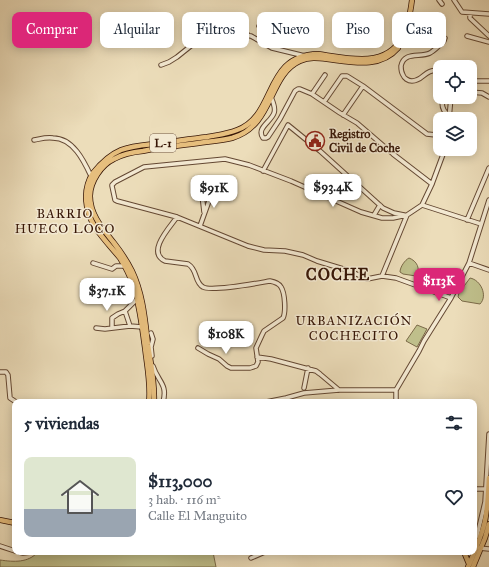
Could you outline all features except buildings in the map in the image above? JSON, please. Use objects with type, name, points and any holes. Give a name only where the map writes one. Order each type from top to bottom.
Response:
[{"type":"main road","name":"L-1","points":[[149,399],[150,384],[137,299],[133,285],[120,259],[97,230],[89,215],[86,195],[91,176],[103,161],[121,150],[219,135],[241,129],[256,116],[282,70],[294,60],[305,56],[318,54],[362,59],[374,58],[386,54],[396,46],[406,30],[413,0]]},
{"type":"main road","name":"L-1","points":[[154,399],[150,347],[140,292],[133,273],[119,249],[100,226],[93,212],[90,196],[95,179],[104,166],[119,156],[148,150],[227,139],[241,135],[251,128],[262,116],[285,73],[291,67],[303,60],[317,58],[361,63],[374,62],[383,59],[398,49],[408,32],[413,0]]},
{"type":"main road","points":[[477,543],[484,526],[489,478]]},
{"type":"main road","points":[[486,502],[488,489]]},
{"type":"main road","points":[[0,519],[12,521]]},
{"type":"main road","points":[[470,566],[482,548],[489,524]]},
{"type":"main road","points":[[465,555],[470,566]]},
{"type":"main road","points":[[470,566],[473,555]]},
{"type":"street","points":[[439,0],[442,4]]},
{"type":"street","points":[[454,0],[462,12],[489,14]]},
{"type":"street","points":[[470,13],[470,18],[489,36]]},
{"type":"street","points":[[467,36],[489,42]]},
{"type":"street","points":[[161,65],[173,60],[188,48]]},
{"type":"street","points":[[276,48],[305,56]]},
{"type":"street","points":[[433,71],[413,82],[404,78],[401,69],[402,63],[406,58],[430,53],[436,48]]},
{"type":"street","points":[[312,94],[325,75]]},
{"type":"street","points":[[324,102],[344,75],[363,86],[427,134],[433,135]]},
{"type":"street","points":[[477,80],[489,81]]},
{"type":"street","points":[[343,115],[363,86]]},
{"type":"street","points":[[271,97],[275,108],[275,113],[263,127],[261,135],[264,138],[268,137],[280,119],[295,91],[300,89],[312,94],[357,123],[393,154],[432,184]]},
{"type":"street","points":[[477,93],[482,93],[489,97]]},
{"type":"street","points":[[263,171],[288,125],[320,151],[383,208],[394,213],[407,215]]},
{"type":"street","points":[[34,140],[53,138],[64,141],[76,150],[84,161],[91,176]]},
{"type":"street","points":[[442,156],[422,205],[407,215],[393,218],[382,218],[361,212],[248,165],[225,159],[144,167],[115,182],[112,186],[114,200],[177,217],[248,246],[264,250],[285,251],[303,255],[350,271],[367,279],[382,276],[396,278],[451,298]]},
{"type":"street","points":[[467,220],[489,168]]},
{"type":"street","points":[[200,226],[214,187]]},
{"type":"street","points":[[204,215],[202,196],[204,194],[211,194]]},
{"type":"street","points":[[396,399],[396,390],[451,298],[469,263],[489,200]]},
{"type":"street","points":[[374,215],[380,205]]},
{"type":"street","points":[[422,205],[481,224]]},
{"type":"street","points":[[382,276],[407,215]]},
{"type":"street","points":[[177,217],[157,246],[161,259],[165,261],[188,264],[194,269],[199,284],[210,289],[270,281],[281,286],[284,293],[284,316],[264,331],[256,348],[258,364],[254,367],[234,369],[198,348]]},
{"type":"street","points":[[116,266],[120,259]]},
{"type":"street","points":[[93,263],[112,269],[116,266],[124,266]]},
{"type":"street","points":[[469,263],[489,270]]},
{"type":"street","points":[[112,328],[112,318],[125,311],[137,299]]},
{"type":"street","points":[[125,311],[130,326]]},
{"type":"street","points":[[96,328],[130,326],[142,327]]},
{"type":"street","points":[[151,333],[153,338],[150,347],[152,361],[165,390],[164,399]]},
{"type":"street","points":[[258,357],[308,368],[320,374],[339,390]]},
{"type":"street","points":[[304,388],[308,368]]},
{"type":"street","points":[[0,372],[6,372],[8,375],[10,398],[12,399]]},
{"type":"street","points":[[289,399],[304,393],[339,390],[396,390]]},
{"type":"street","points":[[477,489],[488,489],[489,434]]},
{"type":"street","points":[[477,534],[486,502]]},
{"type":"street","points":[[0,546],[12,550]]},
{"type":"street","points":[[477,548],[489,549]]},
{"type":"street","points":[[251,558],[258,555]]},
{"type":"green space","points":[[409,258],[414,261],[418,268],[416,276],[403,274],[400,272],[403,264]]},
{"type":"green space","points":[[470,278],[474,279],[482,289],[483,297],[480,304],[462,301],[458,297],[459,293]]},
{"type":"green space","points":[[417,325],[427,329],[417,347],[406,341]]},
{"type":"green space","points":[[214,555],[216,567],[0,567],[0,560],[20,561],[34,556]]},
{"type":"place","name":"Registro Civil de Coche","points":[[315,141]]},
{"type":"district","name":"BARRIO HUECO LOCO","points":[[65,220]]},
{"type":"district","name":"COCHE","points":[[338,274]]},
{"type":"district","name":"URBANIZACIÓN COCHECITO","points":[[354,328]]}]
